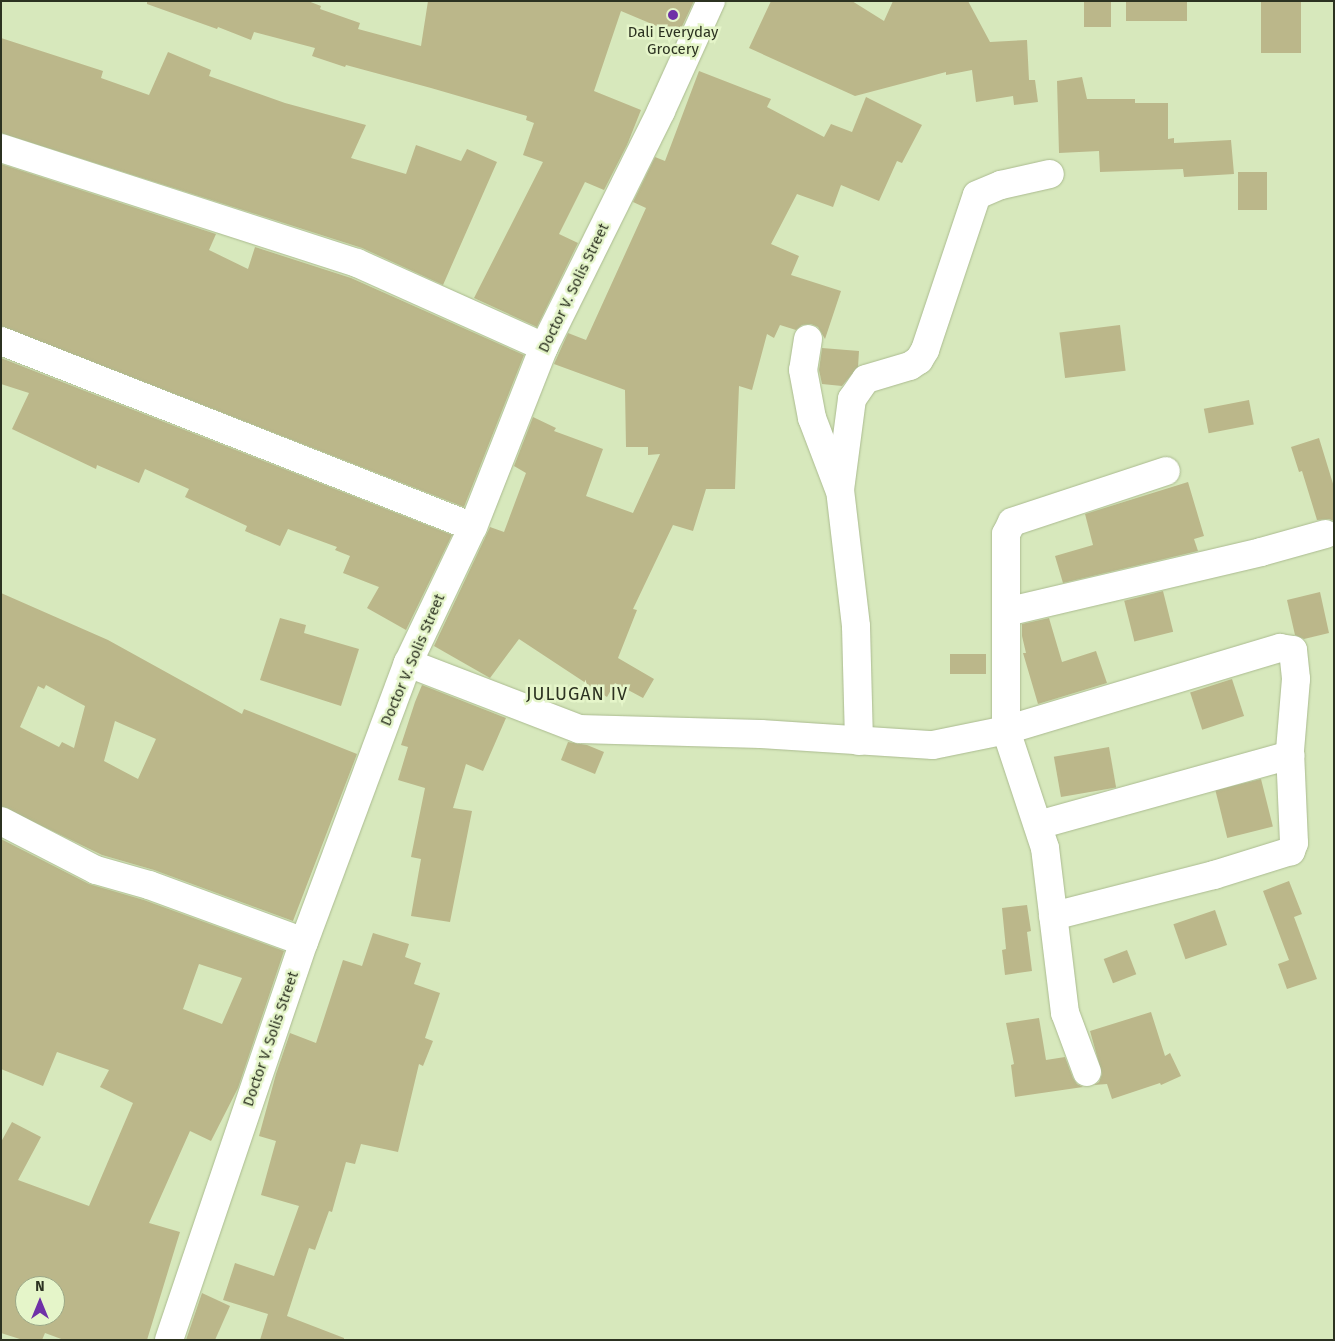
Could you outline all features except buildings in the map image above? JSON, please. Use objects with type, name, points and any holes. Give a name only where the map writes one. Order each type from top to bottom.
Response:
[{"type":"street","name":"Doctor V. Solis Street","points":[[168,1340],[304,942],[408,663],[473,527],[544,347],[661,111],[711,1]]},
{"type":"street","points":[[1,148],[357,263],[544,347]]},
{"type":"street","points":[[860,741],[856,626],[840,490],[852,399],[866,380],[919,360],[925,350],[977,195],[1001,185],[1050,174]]},
{"type":"street","points":[[808,338],[803,370],[812,418],[840,490]]},
{"type":"street","points":[[1,341],[473,527]]},
{"type":"street","points":[[1088,1072],[1065,1013],[1045,848],[1006,730],[1006,534],[1012,522],[1166,471]]},
{"type":"street","points":[[1006,612],[1261,552],[1326,534]]},
{"type":"street","points":[[408,663],[579,729],[762,734],[933,746],[1006,730],[1280,648],[1292,650],[1296,679],[1290,755],[1294,843],[1291,851],[1214,875],[1053,916]]},
{"type":"street","points":[[1038,825],[1290,755]]},
{"type":"street","points":[[1,821],[96,870],[149,885],[304,942]]},
{"type":"place","name":"Dali Everyday Grocery","points":[[673,15]]},
{"type":"district","name":"JULUGAN IV","points":[[577,694]]}]
